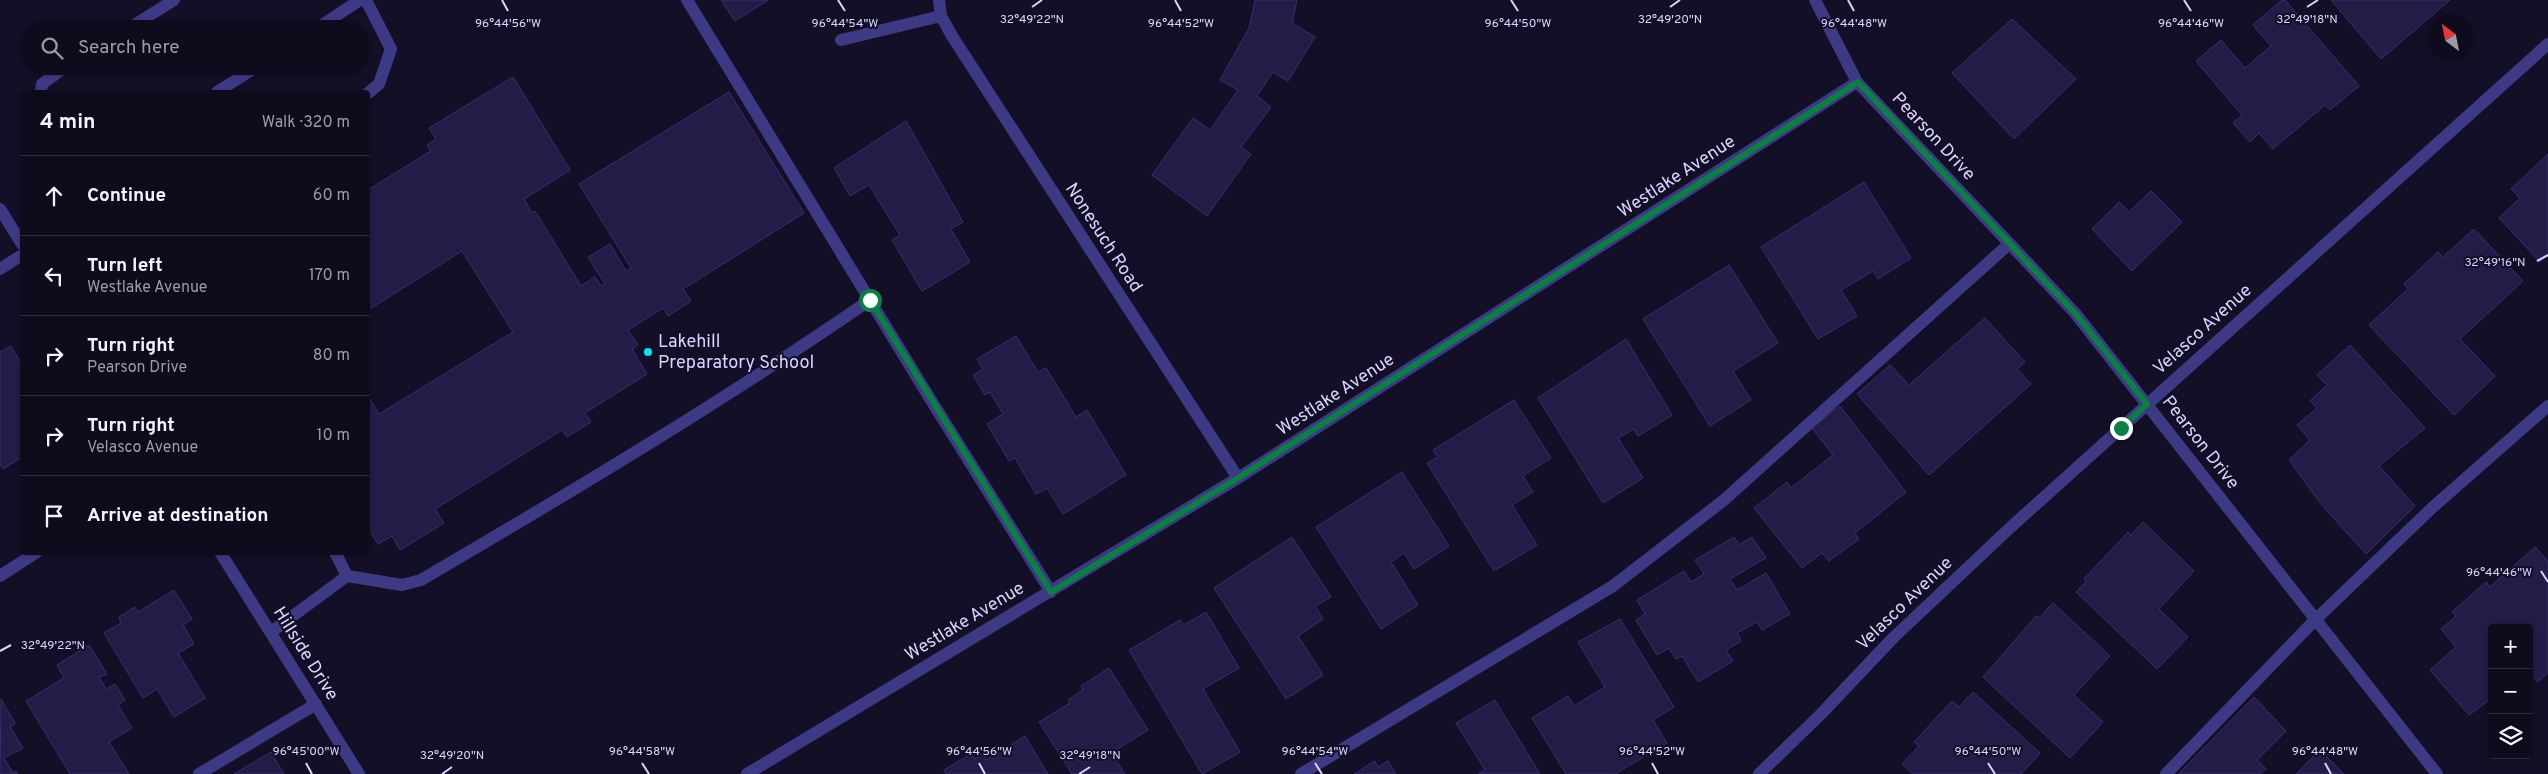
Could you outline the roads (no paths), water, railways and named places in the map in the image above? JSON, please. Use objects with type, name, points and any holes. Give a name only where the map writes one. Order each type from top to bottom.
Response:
[{"type":"street","points":[[142,20],[174,0]]},
{"type":"street","points":[[330,20],[360,0]]},
{"type":"street","points":[[366,0],[391,49],[379,84],[370,91]]},
{"type":"street","points":[[687,0],[1051,592]]},
{"type":"street","points":[[841,40],[941,16],[939,0]]},
{"type":"street","points":[[1815,0],[1858,82]]},
{"type":"street","name":"Nonesuch Road","points":[[941,16],[957,44],[1238,478]]},
{"type":"street","name":"Velasco Avenue","points":[[1759,774],[1820,715],[1892,638],[2147,404],[2548,44]]},
{"type":"street","points":[[41,90],[42,84],[54,75]]},
{"type":"street","points":[[220,90],[244,75]]},
{"type":"street","name":"Pearson Drive","points":[[1858,82],[2075,313],[2437,774]]},
{"type":"street","name":"Westlake Avenue","points":[[747,774],[1238,478],[1858,82]]},
{"type":"street","points":[[0,209],[20,241]]},
{"type":"street","points":[[1301,774],[1613,586],[1724,500],[2009,244]]},
{"type":"street","points":[[0,269],[20,256]]},
{"type":"street","points":[[271,632],[347,576],[402,584],[421,580],[538,511],[814,338],[870,300]]},
{"type":"street","points":[[2166,774],[2315,620],[2433,507],[2548,406]]},
{"type":"street","points":[[0,576],[32,555]]},
{"type":"street","name":"Hillside Drive","points":[[222,555],[359,774]]},
{"type":"street","points":[[336,555],[347,576]]},
{"type":"street","points":[[199,774],[316,704]]},
{"type":"place","name":"Lakehill Preparatory School","points":[[648,352]]}]
